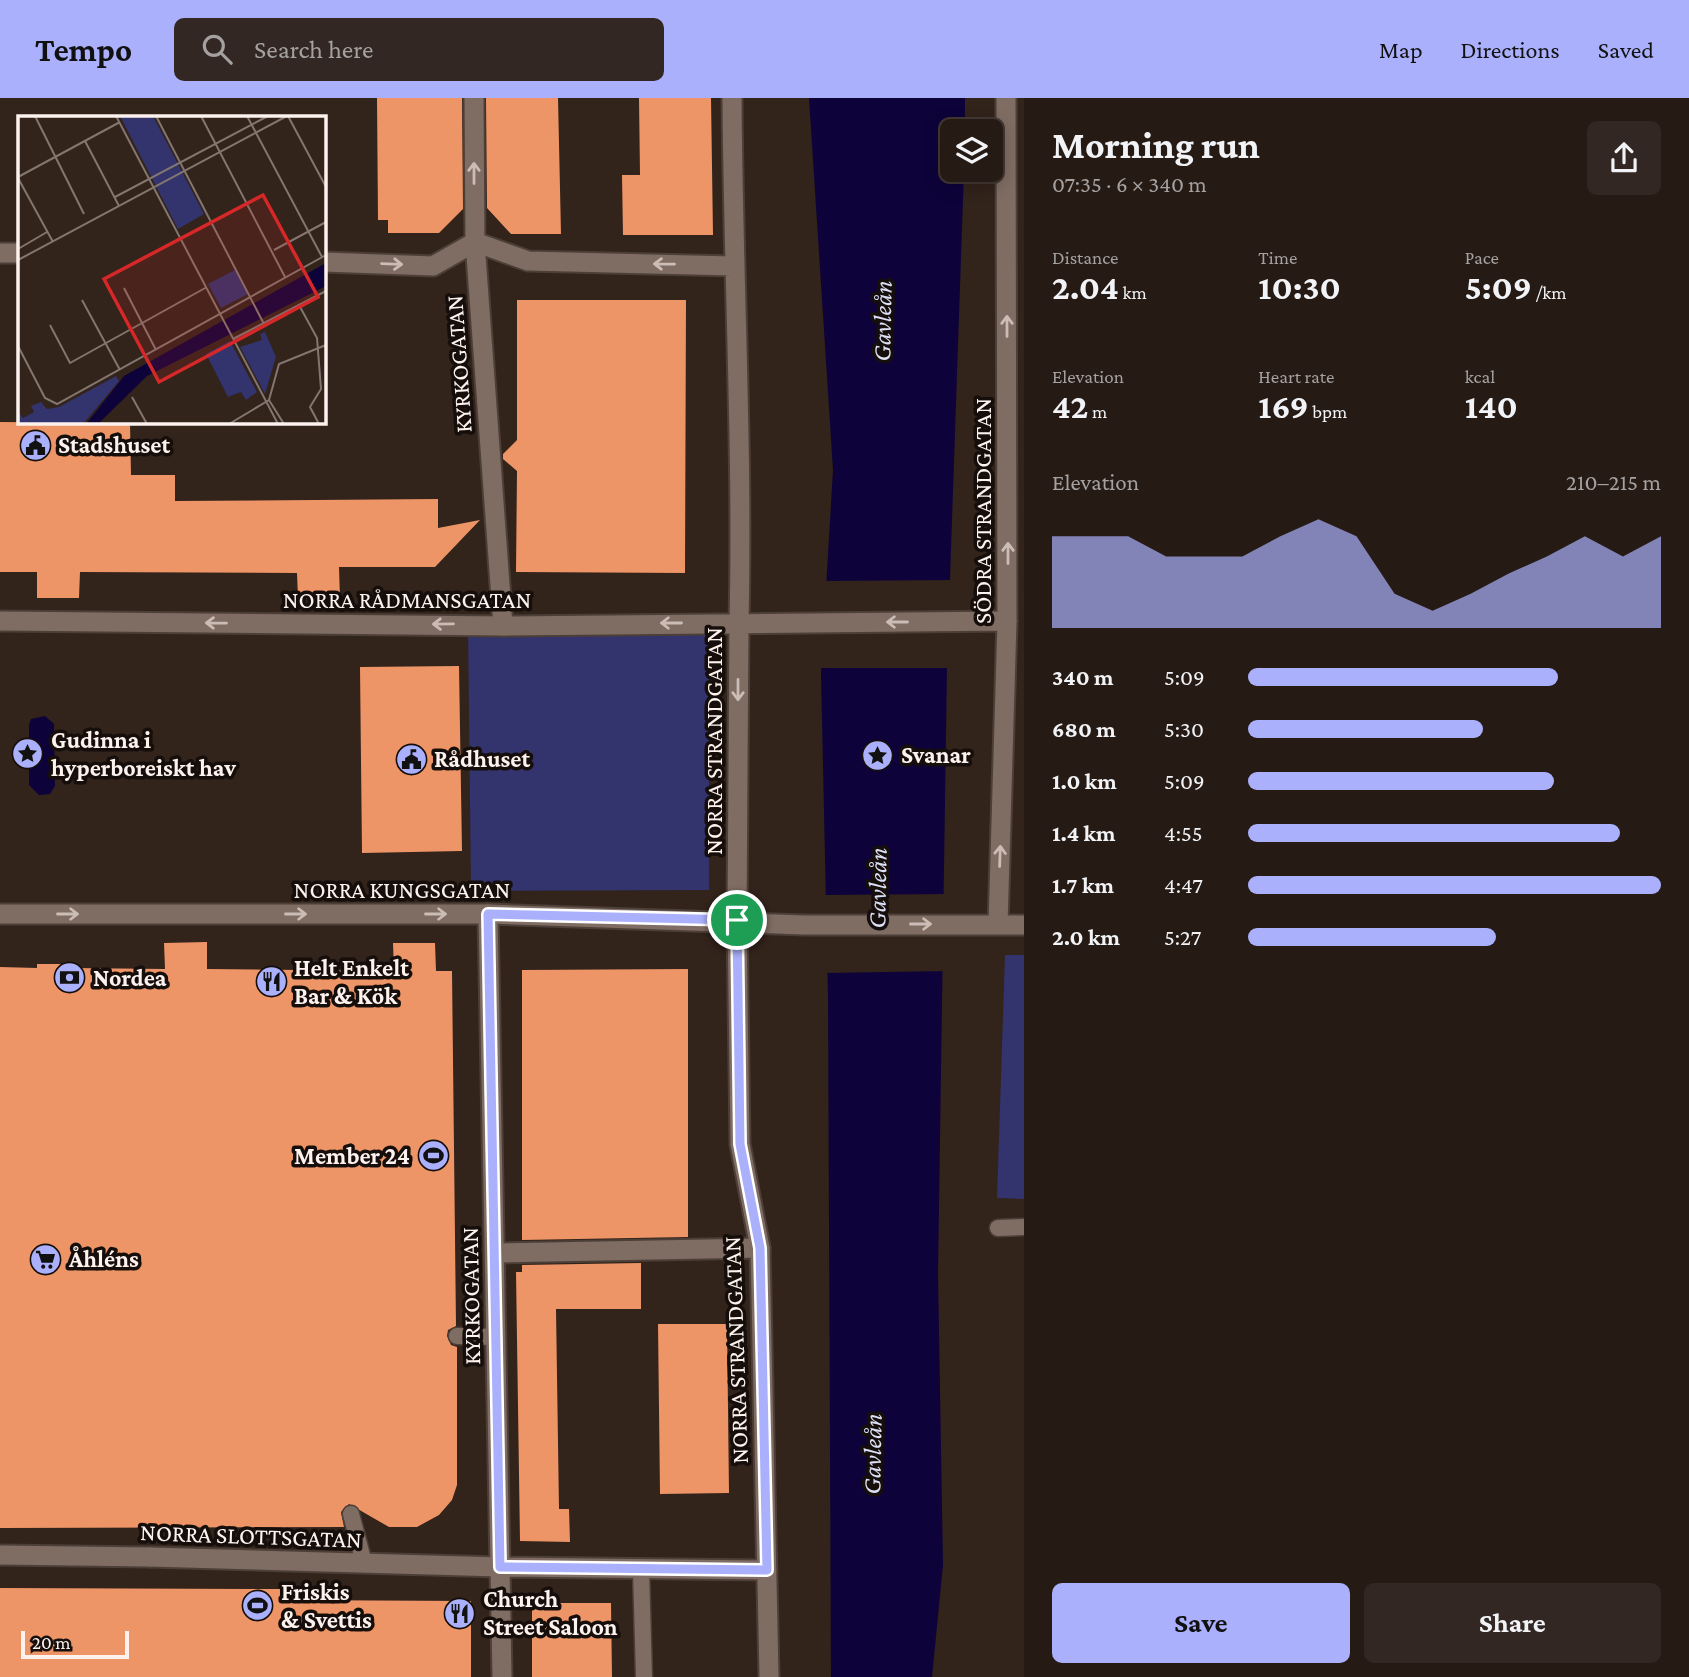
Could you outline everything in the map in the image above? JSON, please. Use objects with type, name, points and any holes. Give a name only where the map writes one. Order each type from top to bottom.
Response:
[{"type":"street","name":"KYRKOGATAN","points":[[474,98],[475,242],[503,626]]},
{"type":"street","name":"NORRA STRANDGATAN","points":[[732,98],[733,266],[741,547],[737,920],[740,1144],[760,1248],[769,1677]]},
{"type":"street","name":"SÖDRA STRANDGATAN","points":[[998,925],[1016,270],[1004,218],[1006,98]]},
{"type":"street","points":[[326,262],[433,266],[475,242],[528,261],[733,266]]},
{"type":"street","points":[[0,253],[18,253]]},
{"type":"street","name":"NORRA RÅDMANSGATAN","points":[[0,621],[503,626],[1007,621]]},
{"type":"street","name":"NORRA KUNGSGATAN","points":[[0,914],[488,914],[737,920],[804,925],[1024,925]]},
{"type":"street","name":"KYRKOGATAN","points":[[488,914],[502,1677]]},
{"type":"street","points":[[495,1253],[760,1248]]},
{"type":"street","name":"NORRA SLOTTSGATAN","points":[[0,1555],[641,1570],[767,1570]]},
{"type":"lane","points":[[998,1228],[1024,1227]]},
{"type":"lane","points":[[457,1336],[496,1337]]},
{"type":"lane","points":[[351,1514],[364,1563]]},
{"type":"lane","points":[[641,1570],[644,1677]]},
{"type":"shaded area","points":[[709,623],[709,890],[471,891],[468,624]]},
{"type":"shaded area","points":[[1005,955],[1024,955],[1024,1199],[997,1198]]},
{"type":"water","name":"Gavleån","points":[[809,98],[965,98],[965,119],[940,119],[940,182],[964,182],[947,666],[938,1274],[943,1565],[932,1677],[831,1677],[828,997],[821,673],[833,470]]},
{"type":"water","points":[[45,716],[54,724],[55,786],[50,794],[39,795],[29,785],[29,725],[31,719]]},
{"type":"pier","points":[[953,580],[950,668],[818,668],[823,581]]},
{"type":"pier","points":[[948,894],[948,971],[824,973],[822,895]]},
{"type":"building","points":[[377,98],[462,98],[463,209],[439,233],[388,233],[388,220],[378,220]]},
{"type":"building","points":[[486,98],[558,98],[561,234],[511,234],[487,208]]},
{"type":"building","points":[[639,98],[711,98],[713,235],[623,235],[622,175],[640,175]]},
{"type":"building","points":[[517,300],[686,300],[685,573],[516,572],[517,471],[503,459],[503,454],[517,440]]},
{"type":"building","points":[[0,422],[130,424],[131,475],[175,475],[175,501],[438,499],[438,528],[480,520],[435,567],[339,567],[340,599],[298,599],[297,573],[80,572],[79,598],[37,598],[37,572],[0,572]]},
{"type":"building","name":"Rådhuset","points":[[459,666],[462,851],[362,853],[360,667]]},
{"type":"building","points":[[207,942],[207,969],[394,971],[393,943],[435,943],[436,971],[452,971],[456,1326],[448,1330],[447,1336],[451,1345],[457,1347],[457,1485],[452,1500],[439,1515],[417,1527],[389,1527],[349,1504],[341,1512],[344,1527],[0,1528],[0,967],[37,968],[37,964],[69,964],[69,968],[165,969],[164,943]]},
{"type":"building","points":[[688,969],[688,1237],[522,1240],[522,970]]},
{"type":"building","points":[[641,1263],[641,1309],[556,1309],[559,1509],[569,1509],[570,1542],[520,1541],[516,1272],[522,1272],[522,1265]]},
{"type":"building","points":[[658,1324],[727,1324],[729,1493],[660,1494]]},
{"type":"building","points":[[0,1588],[280,1589],[280,1600],[471,1601],[471,1677],[0,1677]]},
{"type":"building","points":[[532,1603],[611,1603],[612,1677],[532,1677]]},
{"type":"place","name":"Stadshuset","points":[[35,445]]},
{"type":"place","name":"Gudinna i hyperboreiskt hav","points":[[28,754]]},
{"type":"place","name":"Svanar","points":[[878,755]]},
{"type":"place","name":"Rådhuset","points":[[411,759]]},
{"type":"place","name":"Nordea","points":[[70,978]]},
{"type":"place","name":"Helt Enkelt Bar & Kök","points":[[271,982]]},
{"type":"place","name":"Member 24","points":[[433,1156]]},
{"type":"place","name":"Åhléns","points":[[46,1259]]},
{"type":"place","name":"Friskis & Svettis","points":[[258,1606]]},
{"type":"place","name":"Church Street Saloon","points":[[460,1613]]},
{"type":"route","points":[[488,914],[737,920],[740,1144],[760,1248],[767,1570],[500,1567],[488,914]]}]
